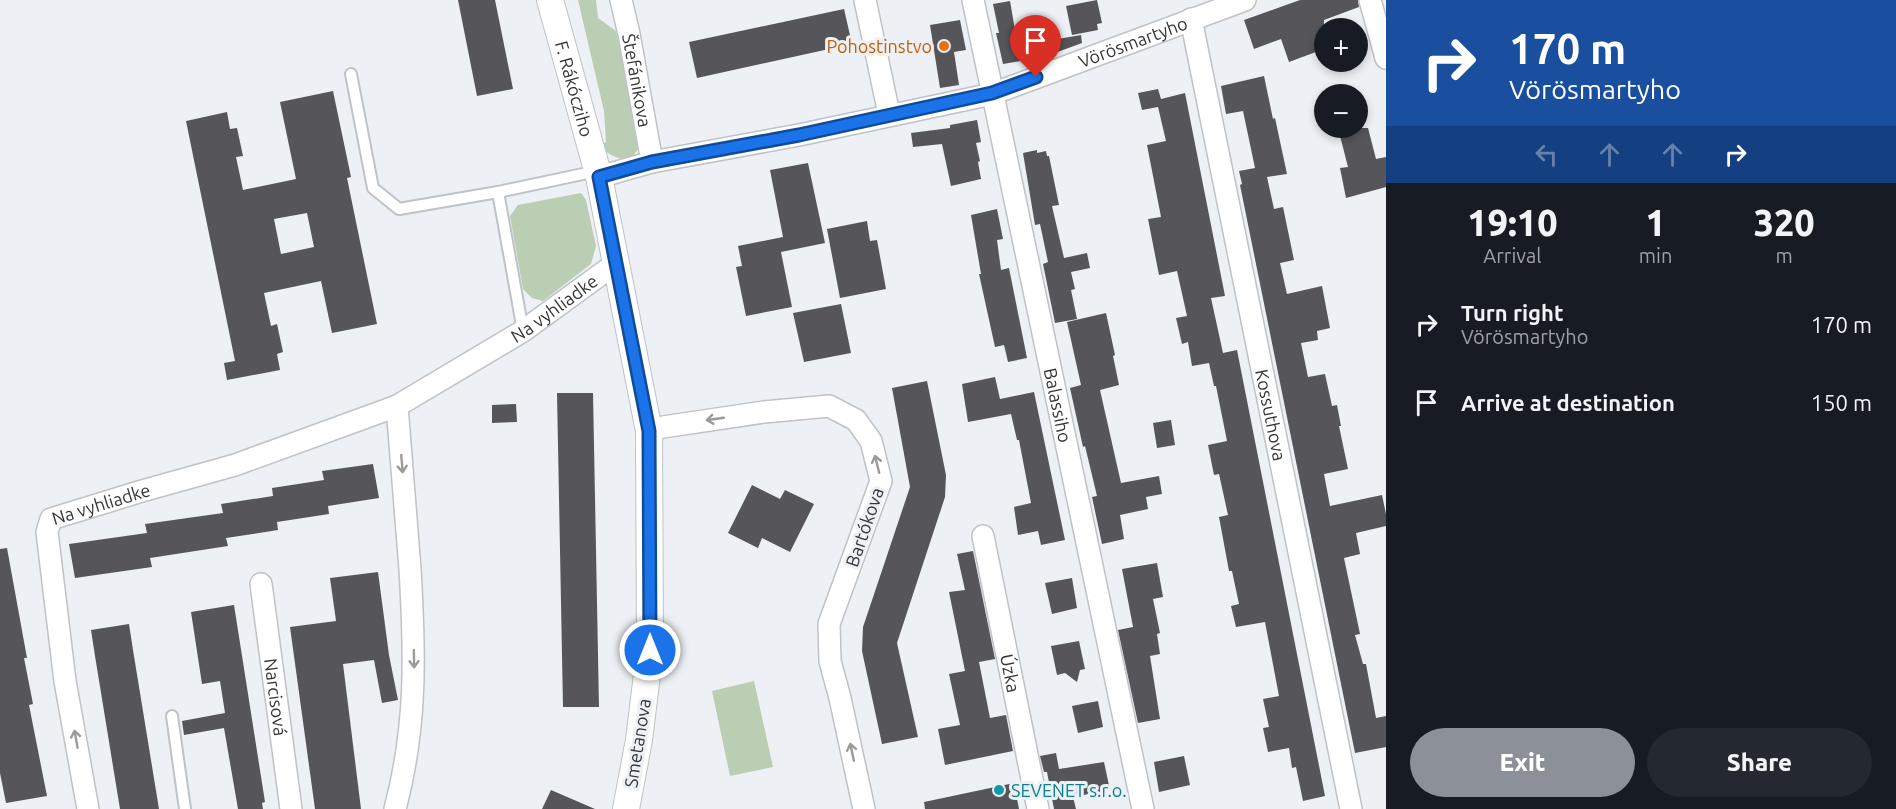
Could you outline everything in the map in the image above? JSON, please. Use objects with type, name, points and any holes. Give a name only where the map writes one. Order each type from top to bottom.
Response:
[{"type":"street","name":"F. Rákócziho","points":[[550,0],[598,174]]},
{"type":"street","name":"Štefánikova","points":[[621,0],[652,162]]},
{"type":"street","points":[[865,0],[889,114]]},
{"type":"street","name":"Balassiho","points":[[973,0],[1143,809]]},
{"type":"street","name":"Vörösmartyho","points":[[598,174],[799,135],[992,93],[1201,11],[1245,0]]},
{"type":"street","points":[[1370,0],[1386,58]]},
{"type":"street","name":"Kossuthova","points":[[1201,11],[1351,809]]},
{"type":"street","name":"Smetanova","points":[[598,174],[649,431],[650,650],[639,740],[626,809]]},
{"type":"street","name":"Na vyhliadke","points":[[88,809],[65,681],[47,532],[51,519],[235,465],[397,406],[523,331],[615,264]]},
{"type":"street","points":[[395,809],[408,753],[414,681],[414,635],[397,406]]},
{"type":"street","name":"Bartókova","points":[[649,431],[753,414],[829,406],[856,420],[871,441],[881,481],[829,624],[830,661],[864,809]]},
{"type":"street","name":"Úzka","points":[[983,536],[1038,809]]},
{"type":"street","name":"Narcisová","points":[[261,584],[291,809]]},
{"type":"lane","points":[[351,74],[374,188],[399,209],[598,174]]},
{"type":"lane","points":[[498,192],[523,331]]},
{"type":"lane","points":[[172,716],[185,809]]},
{"type":"green space","points":[[578,0],[596,0],[598,18],[616,31],[641,138],[637,151],[628,160],[612,156],[600,145],[606,142],[604,111]]},
{"type":"green space","points":[[581,193],[586,200],[596,246],[591,264],[543,301],[532,298],[523,289],[510,216],[518,205]]},
{"type":"green space","points":[[754,681],[773,767],[730,776],[712,691]]},
{"type":"building","points":[[458,0],[495,0],[513,89],[477,96]]},
{"type":"building","points":[[1097,0],[1102,23],[1097,24],[1098,30],[1072,35],[1066,6]]},
{"type":"building","points":[[1300,0],[1358,0],[1359,7],[1329,18],[1314,18],[1314,53],[1289,62],[1281,39],[1254,49],[1244,20]]},
{"type":"building","points":[[1010,1],[1015,30],[1026,28],[1029,44],[1081,35],[1082,43],[1044,57],[1003,64],[996,33],[999,33],[993,4]]},
{"type":"building","points":[[844,9],[852,44],[697,78],[689,42]]},
{"type":"building","points":[[960,20],[966,50],[954,52],[959,85],[940,88],[930,25]]},
{"type":"building","points":[[1264,76],[1287,174],[1267,177],[1274,209],[1283,207],[1294,260],[1280,263],[1287,294],[1322,286],[1330,328],[1317,331],[1318,340],[1301,343],[1308,377],[1325,374],[1332,406],[1337,405],[1341,426],[1339,426],[1348,469],[1324,474],[1330,506],[1382,495],[1386,514],[1386,526],[1356,533],[1360,554],[1344,558],[1360,634],[1355,635],[1363,664],[1366,664],[1376,718],[1386,716],[1386,747],[1355,753],[1240,185],[1242,184],[1239,171],[1255,168],[1243,111],[1226,114],[1221,86]]},
{"type":"building","points":[[1158,89],[1161,99],[1185,93],[1225,296],[1211,298],[1223,353],[1237,350],[1325,796],[1303,801],[1296,767],[1292,768],[1289,748],[1268,752],[1263,728],[1269,727],[1263,699],[1279,696],[1265,622],[1236,627],[1231,606],[1239,604],[1232,571],[1229,571],[1219,517],[1228,515],[1219,474],[1214,475],[1208,445],[1227,441],[1216,386],[1214,386],[1209,363],[1192,366],[1188,342],[1182,344],[1176,318],[1187,316],[1177,271],[1159,275],[1148,219],[1161,217],[1147,145],[1166,141],[1158,107],[1142,110],[1138,93]]},
{"type":"building","points":[[333,91],[351,177],[347,178],[377,324],[332,333],[321,281],[264,293],[271,326],[277,324],[283,352],[277,354],[280,370],[227,380],[224,363],[235,361],[186,121],[227,112],[230,129],[237,128],[243,156],[236,157],[243,190],[296,179],[280,102]],"holes":[[[307,213],[314,247],[281,254],[274,219]]]},
{"type":"building","points":[[977,120],[981,142],[976,143],[981,179],[951,186],[942,144],[913,147],[911,133],[950,128],[950,125]]},
{"type":"building","points":[[1368,128],[1376,159],[1386,157],[1386,187],[1346,198],[1340,168],[1348,167],[1341,138],[1368,138]]},
{"type":"building","points":[[1037,150],[1037,153],[1046,151],[1049,156],[1059,205],[1052,206],[1064,258],[1087,253],[1090,268],[1071,272],[1075,289],[1071,290],[1077,319],[1055,323],[1043,264],[1048,262],[1040,224],[1035,225],[1023,153]]},
{"type":"building","points":[[808,163],[825,243],[781,252],[792,307],[746,316],[736,267],[742,266],[738,246],[783,237],[770,170]]},
{"type":"building","points":[[997,209],[1003,239],[997,240],[1001,270],[1009,268],[1027,358],[1008,362],[1004,345],[995,347],[979,274],[981,274],[971,215]]},
{"type":"building","points":[[867,221],[870,241],[877,240],[886,289],[840,298],[827,229]]},
{"type":"building","points":[[841,304],[851,353],[804,362],[793,313]]},
{"type":"building","points":[[1106,313],[1119,385],[1100,390],[1121,483],[1159,476],[1162,494],[1146,497],[1148,509],[1120,515],[1124,539],[1102,544],[1092,497],[1097,496],[1070,388],[1081,385],[1067,322]]},
{"type":"building","points":[[995,377],[1000,399],[1034,392],[1065,540],[1041,545],[1038,531],[1018,535],[1014,507],[1031,503],[1019,440],[1017,440],[1011,414],[968,422],[962,384]]},
{"type":"building","points":[[927,381],[946,475],[945,497],[897,643],[918,737],[882,744],[862,651],[863,627],[910,487],[892,388]]},
{"type":"building","points":[[557,393],[593,393],[599,707],[563,707]]},
{"type":"building","points":[[516,404],[517,422],[492,423],[492,405]]},
{"type":"building","points":[[1171,420],[1175,445],[1157,448],[1153,423]]},
{"type":"building","points":[[373,464],[379,498],[328,506],[329,514],[277,522],[278,530],[226,538],[228,546],[150,558],[152,567],[75,578],[69,544],[147,533],[145,524],[223,513],[221,504],[273,496],[272,488],[324,480],[322,471]]},
{"type":"building","points":[[752,485],[780,499],[785,490],[814,504],[790,552],[762,538],[758,548],[728,533]]},
{"type":"building","points":[[7,548],[27,658],[24,658],[33,704],[29,705],[47,796],[6,803],[0,773],[0,549]]},
{"type":"building","points":[[973,551],[995,659],[979,662],[990,718],[1006,715],[1013,751],[945,765],[938,729],[960,725],[949,674],[965,671],[949,592],[965,590],[957,554]]},
{"type":"building","points":[[1157,563],[1163,597],[1153,599],[1160,633],[1157,634],[1160,654],[1150,656],[1160,719],[1138,723],[1118,630],[1133,627],[1122,569]]},
{"type":"building","points":[[378,572],[389,655],[398,700],[382,703],[374,660],[343,664],[361,809],[315,809],[290,627],[336,621],[330,578]]},
{"type":"building","points":[[1072,578],[1077,608],[1052,614],[1045,583]]},
{"type":"building","points":[[234,605],[265,802],[262,803],[263,809],[238,809],[224,728],[184,735],[182,721],[225,713],[220,681],[202,684],[191,612]]},
{"type":"building","points":[[129,624],[159,809],[120,809],[95,656],[91,630]]},
{"type":"building","points":[[1079,641],[1085,669],[1080,670],[1077,682],[1065,673],[1057,675],[1051,646]]},
{"type":"building","points":[[1098,701],[1103,727],[1078,733],[1072,706]]},
{"type":"building","points":[[1056,753],[1059,769],[1104,762],[1110,790],[1073,797],[1076,809],[1054,809],[1047,772],[1044,772],[1040,756]]},
{"type":"building","points":[[1184,756],[1190,785],[1159,792],[1154,762]]},
{"type":"building","name":"SEVENET s.r.o.","points":[[1014,783],[1019,809],[925,809],[924,802]]},
{"type":"building","points":[[551,790],[595,809],[542,809]]},
{"type":"place","name":"Pohostinstvo","points":[[944,46]]},
{"type":"place","name":"SEVENET s.r.o.","points":[[999,790]]},
{"type":"route","points":[[650,650],[649,431],[599,177],[652,162],[750,145],[992,93],[1036,77]]}]
